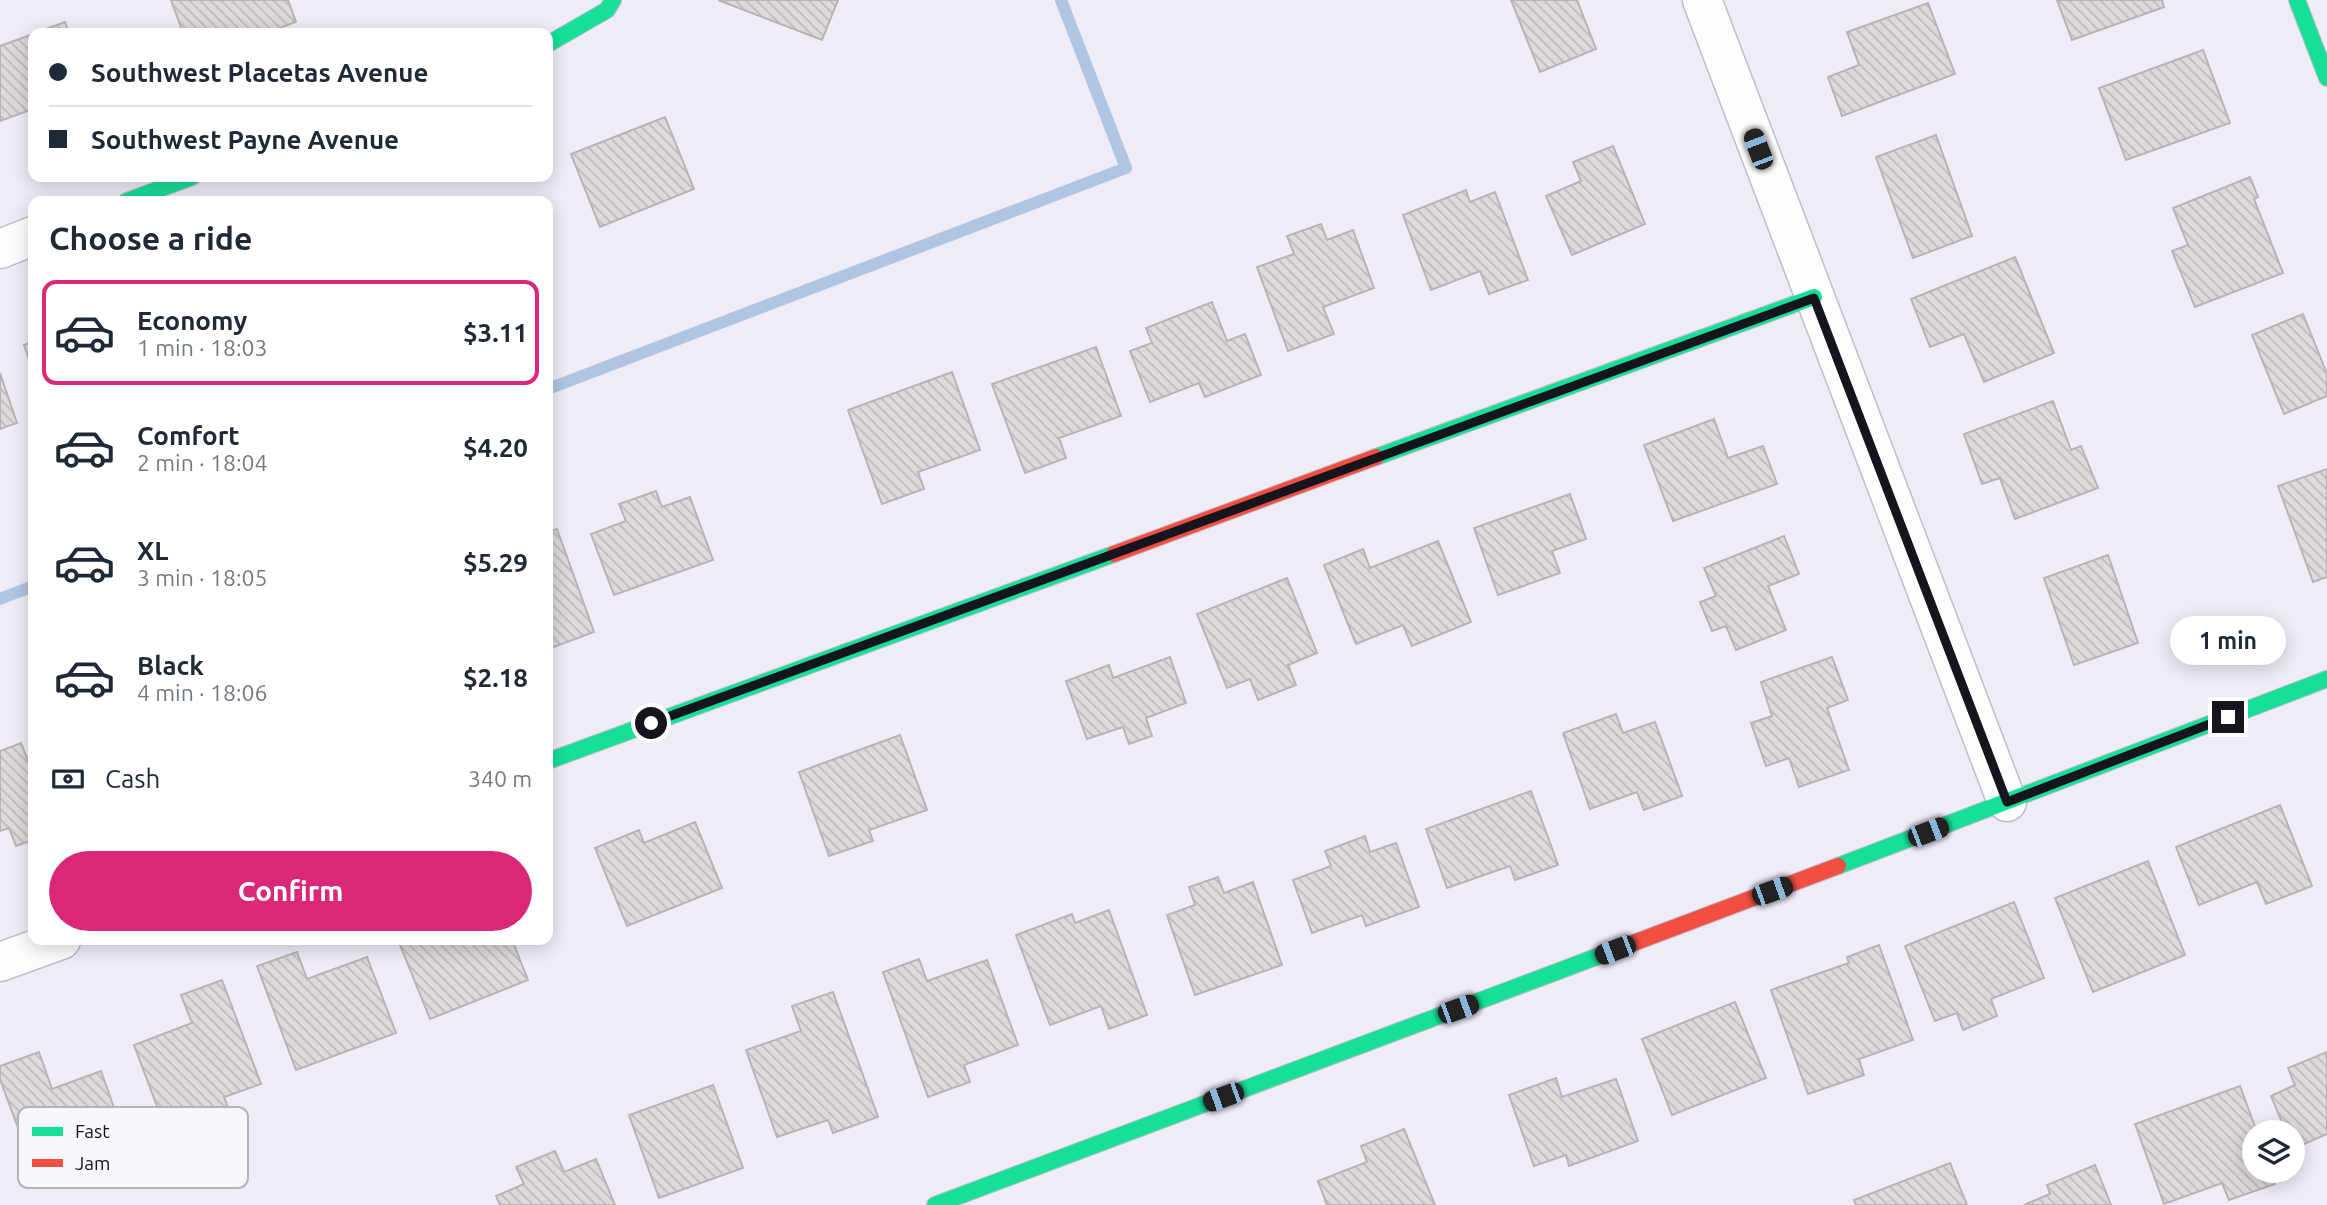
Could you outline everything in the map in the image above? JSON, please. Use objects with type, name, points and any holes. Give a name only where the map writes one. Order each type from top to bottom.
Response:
[{"type":"street","points":[[553,41],[607,10],[613,0]]},
{"type":"street","points":[[1702,0],[2007,802]]},
{"type":"street","points":[[2297,0],[2327,78]]},
{"type":"street","points":[[141,196],[178,182]]},
{"type":"street","points":[[0,249],[28,238]]},
{"type":"street","points":[[553,759],[1814,298]]},
{"type":"street","points":[[935,1205],[2327,679]]},
{"type":"street","points":[[0,962],[47,945]]},
{"type":"building","points":[[171,0],[288,0],[296,22],[280,28],[181,28]]},
{"type":"building","points":[[718,0],[838,0],[822,40]]},
{"type":"building","points":[[1511,0],[1577,0],[1596,49],[1540,72]]},
{"type":"building","points":[[2057,0],[2162,0],[2164,7],[2072,40]]},
{"type":"building","points":[[1928,3],[1955,74],[1842,116],[1828,77],[1859,65],[1847,32]]},
{"type":"building","points":[[65,22],[67,28],[49,28]]},
{"type":"building","points":[[28,36],[28,111],[0,121],[0,46]]},
{"type":"building","points":[[2203,50],[2230,123],[2126,160],[2099,88]]},
{"type":"building","points":[[665,117],[694,189],[600,227],[571,154]]},
{"type":"building","points":[[1936,135],[1972,236],[1913,258],[1876,157]]},
{"type":"building","points":[[1613,146],[1645,224],[1572,255],[1546,196],[1581,181],[1573,162]]},
{"type":"building","points":[[2250,177],[2258,197],[2254,199],[2283,273],[2195,307],[2172,251],[2188,245],[2173,208]]},
{"type":"building","points":[[1466,190],[1470,202],[1495,192],[1528,280],[1489,294],[1480,271],[1431,290],[1403,215]]},
{"type":"building","points":[[1321,224],[1327,240],[1353,230],[1374,288],[1323,307],[1334,334],[1288,351],[1257,267],[1294,254],[1287,236]]},
{"type":"building","points":[[2015,257],[2054,353],[1984,382],[1964,334],[1930,347],[1911,299]]},
{"type":"building","points":[[1212,302],[1227,341],[1245,334],[1261,375],[1205,397],[1199,383],[1150,402],[1130,351],[1152,343],[1146,328]]},
{"type":"building","points":[[2303,314],[2327,374],[2327,396],[2284,414],[2252,335]]},
{"type":"building","points":[[1096,347],[1121,416],[1059,438],[1066,458],[1025,473],[992,384]]},
{"type":"building","points":[[952,372],[980,450],[918,472],[924,489],[882,504],[848,410]]},
{"type":"building","points":[[0,373],[17,423],[0,429]]},
{"type":"building","points":[[2053,401],[2071,450],[2081,446],[2098,488],[2015,519],[2000,478],[1982,484],[1964,434]]},
{"type":"building","points":[[1714,419],[1728,458],[1763,446],[1777,484],[1673,521],[1644,445]]},
{"type":"building","points":[[2327,469],[2327,577],[2313,582],[2278,486]]},
{"type":"building","points":[[656,491],[662,507],[690,497],[713,560],[614,595],[591,534],[626,521],[619,504]]},
{"type":"building","points":[[1570,494],[1586,539],[1552,551],[1560,573],[1498,595],[1474,528]]},
{"type":"building","points":[[557,529],[594,632],[553,647],[553,530]]},
{"type":"building","points":[[1784,536],[1799,574],[1768,586],[1786,630],[1736,650],[1726,626],[1712,631],[1700,602],[1716,596],[1704,568]]},
{"type":"building","points":[[1438,541],[1471,622],[1412,646],[1403,625],[1356,644],[1324,565],[1363,549],[1370,568]]},
{"type":"building","points":[[2108,555],[2138,643],[2074,665],[2044,578]]},
{"type":"building","points":[[1287,578],[1317,653],[1288,665],[1296,685],[1258,700],[1250,679],[1227,688],[1197,614]]},
{"type":"building","points":[[1170,657],[1186,703],[1146,718],[1152,736],[1129,744],[1123,727],[1087,739],[1066,681],[1109,665],[1113,678]]},
{"type":"building","points":[[1832,657],[1848,700],[1827,708],[1849,770],[1799,787],[1789,758],[1766,766],[1751,723],[1772,716],[1761,682]]},
{"type":"building","points":[[1616,714],[1623,733],[1655,722],[1682,796],[1644,810],[1637,792],[1590,809],[1563,733]]},
{"type":"building","points":[[900,735],[927,810],[869,830],[873,841],[829,856],[799,772]]},
{"type":"building","points":[[21,743],[28,761],[28,842],[16,846],[9,828],[0,831],[0,751]]},
{"type":"building","points":[[1531,791],[1558,865],[1515,880],[1510,866],[1447,888],[1426,829]]},
{"type":"building","points":[[2280,805],[2312,886],[2266,904],[2257,882],[2199,905],[2176,847]]},
{"type":"building","points":[[695,822],[722,888],[627,926],[595,848],[639,830],[644,843]]},
{"type":"building","points":[[1365,836],[1370,852],[1396,843],[1419,907],[1366,926],[1362,915],[1312,933],[1293,880],[1331,866],[1325,851]]},
{"type":"building","points":[[2148,861],[2185,955],[2093,992],[2055,898]]},
{"type":"building","points":[[1218,877],[1224,893],[1253,882],[1282,965],[1195,995],[1167,915],[1195,905],[1189,887]]},
{"type":"building","points":[[2014,902],[2044,978],[1991,999],[1997,1016],[1963,1030],[1957,1013],[1935,1021],[1905,946]]},
{"type":"building","points":[[1109,910],[1147,1015],[1109,1029],[1101,1006],[1050,1025],[1016,935],[1072,914],[1075,923]]},
{"type":"building","points":[[400,945],[514,945],[528,980],[430,1019]]},
{"type":"building","points":[[1879,945],[1913,1040],[1859,1059],[1864,1075],[1808,1094],[1771,990],[1849,963],[1847,957]]},
{"type":"building","points":[[297,952],[307,979],[367,957],[396,1033],[296,1070],[257,966]]},
{"type":"building","points":[[919,959],[927,981],[987,960],[1018,1045],[964,1065],[970,1082],[928,1097],[883,972]]},
{"type":"building","points":[[222,980],[261,1084],[224,1097],[228,1107],[157,1107],[134,1045],[192,1023],[181,995]]},
{"type":"building","points":[[833,992],[878,1117],[833,1133],[828,1120],[777,1137],[746,1050],[801,1031],[792,1006]]},
{"type":"building","points":[[1735,1002],[1766,1078],[1672,1115],[1642,1039]]},
{"type":"building","points":[[39,1052],[52,1089],[101,1071],[114,1107],[18,1107],[18,1128],[0,1079],[0,1066]]},
{"type":"building","points":[[2327,1052],[2327,1134],[2305,1144],[2305,1120],[2281,1120],[2271,1096],[2295,1085],[2288,1068]]},
{"type":"building","points":[[1556,1078],[1562,1097],[1616,1079],[1638,1141],[1569,1166],[1566,1155],[1534,1166],[1509,1095]]},
{"type":"building","points":[[713,1085],[743,1168],[659,1198],[629,1115]]},
{"type":"building","points":[[2240,1086],[2253,1120],[2242,1120],[2242,1183],[2275,1184],[2229,1200],[2222,1183],[2164,1204],[2135,1124]]},
{"type":"building","points":[[1404,1129],[1435,1205],[1327,1205],[1318,1181],[1367,1162],[1361,1146]]},
{"type":"building","points":[[555,1151],[564,1172],[596,1159],[615,1205],[500,1205],[496,1196],[524,1184],[516,1167]]},
{"type":"building","points":[[1950,1163],[1967,1205],[1856,1205],[1854,1200]]},
{"type":"building","points":[[2095,1165],[2111,1205],[2024,1205],[2050,1194],[2047,1185]]},
{"type":"waterway","points":[[553,387],[1126,168],[1061,0]]},
{"type":"waterway","points":[[0,599],[28,588]]},
{"type":"traffic: fast","points":[[553,41],[607,10],[613,0]]},
{"type":"traffic: fast","points":[[2297,0],[2327,78]]},
{"type":"traffic: fast","points":[[141,196],[178,182]]},
{"type":"traffic: fast","points":[[1376,457],[1814,297]]},
{"type":"traffic: fast","points":[[553,759],[1114,554]]},
{"type":"traffic: fast","points":[[1838,866],[2327,679]]},
{"type":"traffic: fast","points":[[935,1205],[1628,945]]},
{"type":"traffic: jam","points":[[1114,554],[1376,457]]},
{"type":"traffic: jam","points":[[1628,945],[1838,866]]},
{"type":"route","points":[[651,723],[1814,298],[2007,802],[2228,717]]}]
